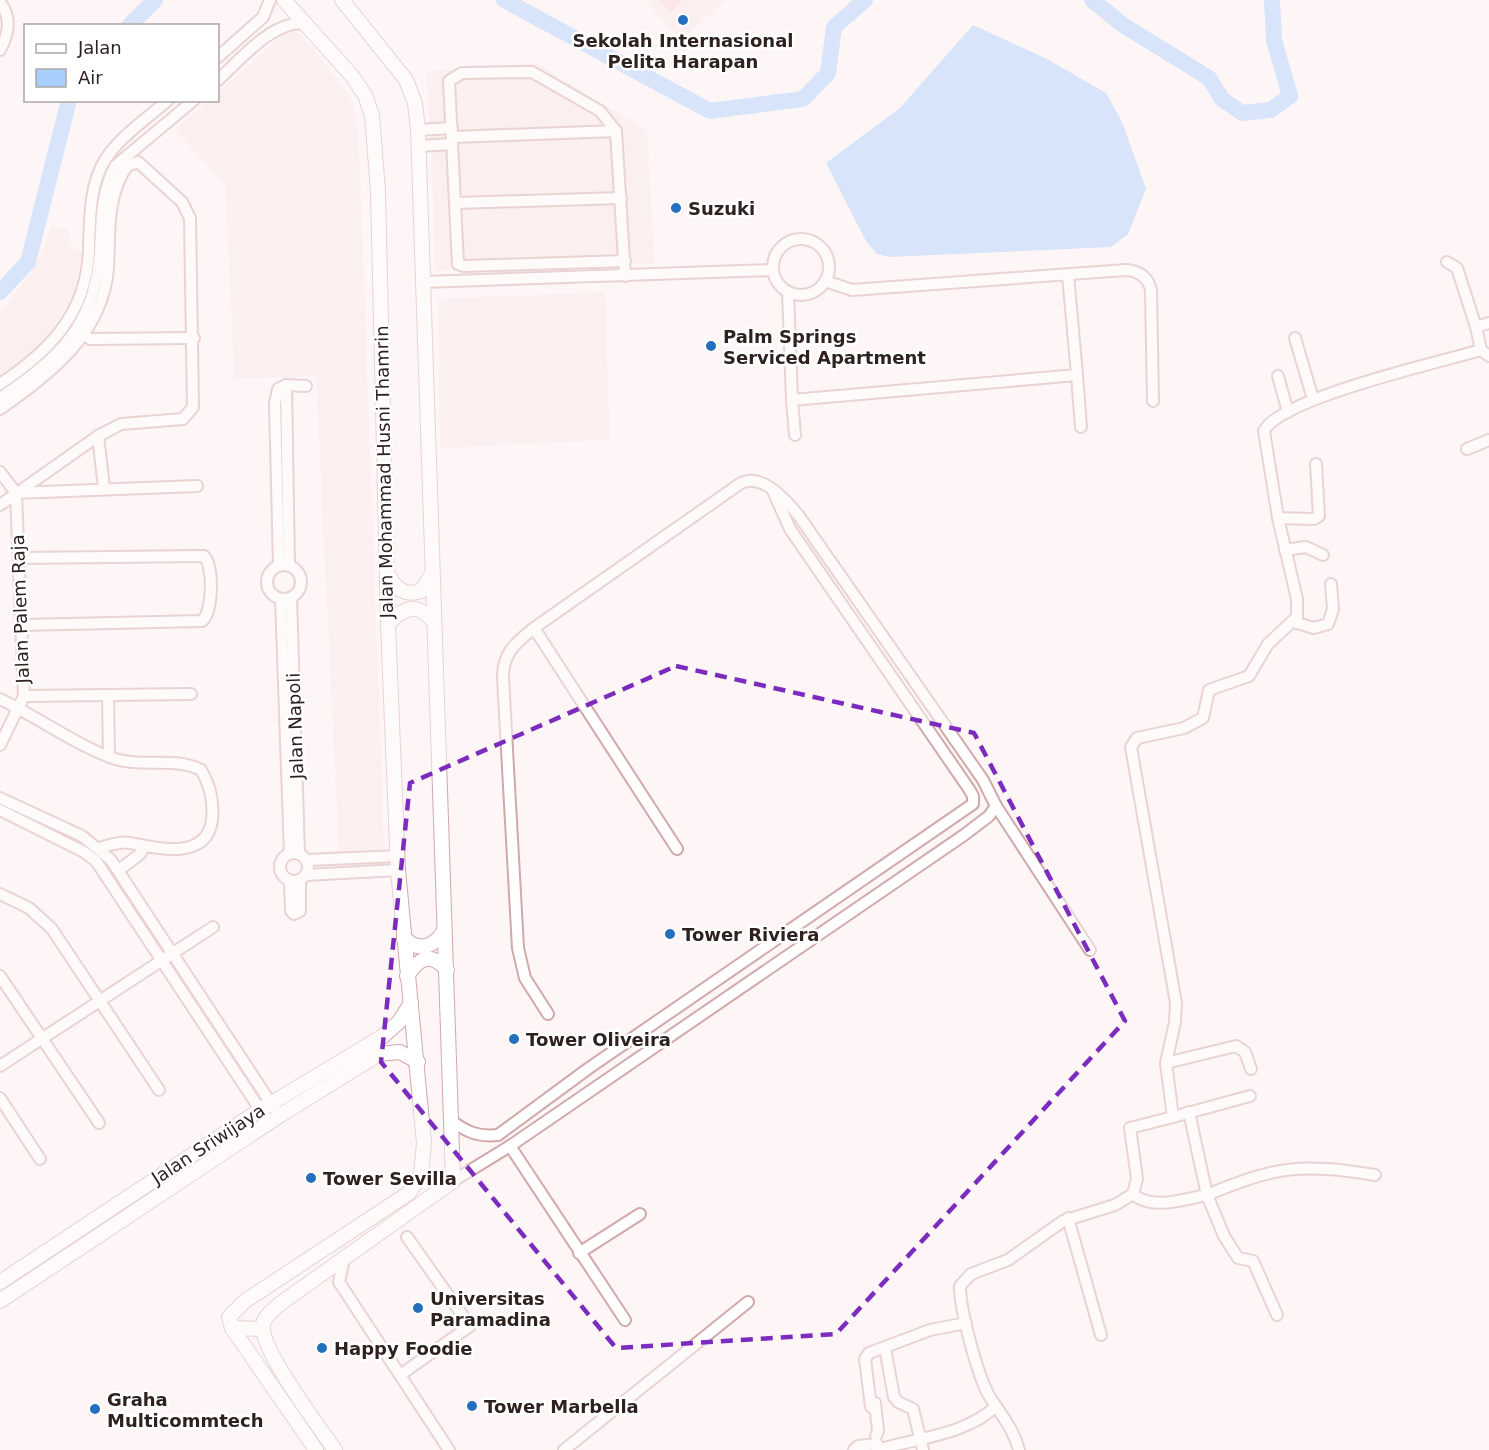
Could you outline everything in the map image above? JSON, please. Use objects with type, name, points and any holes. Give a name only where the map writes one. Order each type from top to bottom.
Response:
[{"type":"street","points":[[219,56],[263,17],[270,0]]},
{"type":"street","name":"Jalan Mohammad Husni Thamrin","points":[[232,1328],[229,1317],[238,1306],[410,1193],[421,1174],[424,1143],[398,863],[388,624],[378,191],[372,115],[365,95],[352,76],[284,0]]},
{"type":"street","points":[[342,0],[406,80],[415,103],[418,130],[453,1181]]},
{"type":"street","points":[[0,2],[9,19],[9,28],[0,50]]},
{"type":"street","points":[[219,79],[270,30],[269,20],[263,17]]},
{"type":"street","points":[[252,49],[285,25],[305,23]]},
{"type":"street","points":[[624,261],[461,266],[458,259],[449,81],[452,76],[462,73],[532,72],[600,111],[616,130],[625,276]]},
{"type":"street","points":[[0,384],[46,350],[72,313],[86,274],[89,250],[88,222],[97,175],[105,159],[118,145],[166,102]]},
{"type":"street","points":[[0,398],[54,358],[82,318],[97,276],[100,250],[99,223],[108,179],[115,166],[192,102]]},
{"type":"street","points":[[418,130],[452,136],[616,130]]},
{"type":"street","points":[[419,146],[452,136]]},
{"type":"street","points":[[0,409],[54,369],[84,334],[93,319],[108,272],[108,223],[119,181],[127,166],[133,162],[143,166],[182,202],[190,218],[194,338],[194,398],[190,414],[183,419],[172,421],[121,424],[98,436],[0,506],[16,518]]},
{"type":"street","points":[[455,203],[621,198]]},
{"type":"street","points":[[792,240],[811,240],[825,253],[829,272],[825,282],[813,293],[804,295],[788,292],[778,283],[772,270],[773,261],[783,244],[792,240]]},
{"type":"street","points":[[1173,1117],[1166,1063],[1175,1022],[1176,1003],[1131,758],[1132,742],[1140,737],[1184,728],[1202,720],[1206,713],[1209,690],[1249,676],[1268,644],[1294,622],[1298,614],[1278,519],[1264,431],[1269,424],[1313,399],[1485,353],[1459,273],[1455,265],[1447,262]]},
{"type":"street","points":[[424,282],[772,270]]},
{"type":"street","points":[[825,282],[852,290],[1133,271],[1143,275],[1149,284],[1152,299],[1154,400]]},
{"type":"street","points":[[1068,275],[1081,427]]},
{"type":"street","points":[[788,292],[795,435]]},
{"type":"street","points":[[1476,327],[1489,323]]},
{"type":"street","points":[[84,334],[90,339],[194,338]]},
{"type":"street","points":[[1295,338],[1313,399]]},
{"type":"street","points":[[792,400],[1077,375]]},
{"type":"street","points":[[1278,376],[1288,412]]},
{"type":"street","name":"Jalan Napoli","points":[[284,566],[275,403],[278,389],[286,386],[306,386]]},
{"type":"street","points":[[98,436],[104,488]]},
{"type":"street","points":[[1467,449],[1489,440]]},
{"type":"street","points":[[1278,519],[1314,519],[1319,516],[1316,464]]},
{"type":"street","points":[[0,472],[16,493]]},
{"type":"street","points":[[548,1014],[525,978],[518,948],[502,676],[504,662],[509,650],[534,628],[741,483],[757,480],[773,491],[799,516],[983,780],[996,806],[1090,950]]},
{"type":"street","points":[[16,493],[197,486]]},
{"type":"street","points":[[450,1120],[467,1132],[481,1137],[498,1135],[589,1068],[963,813],[974,800],[969,789],[790,529],[773,491]]},
{"type":"street","name":"Jalan Palem Raja","points":[[0,745],[24,696],[16,493]]},
{"type":"street","points":[[1285,550],[1306,547],[1323,555]]},
{"type":"street","points":[[19,558],[204,556],[210,568],[210,611],[202,621],[21,625]]},
{"type":"street","name":"Jalan Napoli","points":[[284,566],[297,571],[301,580],[298,592],[286,598],[272,594],[268,584],[271,572],[284,566]]},
{"type":"street","points":[[388,574],[395,587],[403,593],[412,594],[421,591],[433,572]]},
{"type":"street","points":[[1294,622],[1314,628],[1328,624],[1333,609],[1331,584]]},
{"type":"street","name":"Jalan Napoli","points":[[286,598],[298,856],[299,879],[283,876],[280,867],[282,860],[298,856]]},
{"type":"street","points":[[388,624],[409,607],[426,612],[434,621]]},
{"type":"street","points":[[534,628],[677,849]]},
{"type":"street","points":[[24,696],[191,694]]},
{"type":"street","points":[[108,696],[109,757]]},
{"type":"street","points":[[0,699],[109,757],[134,763],[195,767],[201,770],[210,788],[213,814],[211,830],[205,841],[194,847],[143,848],[118,843],[99,848]]},
{"type":"street","points":[[0,798],[82,836],[99,848],[119,870],[274,1120]]},
{"type":"street","points":[[336,1450],[272,1356],[265,1342],[263,1329],[265,1319],[281,1303],[453,1181],[510,1146],[964,835],[989,816],[996,806]]},
{"type":"street","points":[[0,810],[84,852],[96,861],[162,961],[263,1103]]},
{"type":"street","points":[[119,870],[134,859],[143,848]]},
{"type":"street","points":[[298,856],[398,863]]},
{"type":"street","points":[[299,879],[398,863]]},
{"type":"street","points":[[0,894],[28,908],[48,925],[159,1090]]},
{"type":"street","points":[[0,1066],[213,927]]},
{"type":"street","points":[[404,938],[414,946],[427,947],[437,941],[444,931]]},
{"type":"street","points":[[407,976],[417,962],[428,957],[435,959],[447,970]]},
{"type":"street","points":[[743,963],[753,980]]},
{"type":"street","points":[[0,976],[99,1122]]},
{"type":"street","name":"Jalan Sriwijaya","points":[[0,1282],[263,1103],[384,1036],[399,1022],[411,1003]]},
{"type":"street","points":[[1166,1063],[1236,1046],[1245,1052],[1251,1069]]},
{"type":"street","name":"Jalan Sriwijaya","points":[[0,1301],[274,1120],[379,1054],[400,1052],[417,1062]]},
{"type":"street","points":[[1019,1450],[1013,1429],[996,1406],[984,1384],[966,1323],[960,1289],[963,1281],[971,1274],[1008,1260],[1068,1218],[1115,1205],[1133,1194],[1137,1179],[1130,1128],[1250,1096]]},
{"type":"street","points":[[0,1098],[40,1159]]},
{"type":"street","points":[[1189,1112],[1207,1195],[1228,1244],[1238,1258],[1249,1259],[1253,1262],[1277,1315]]},
{"type":"street","points":[[510,1146],[625,1320]]},
{"type":"street","points":[[1133,1194],[1140,1200],[1157,1202],[1207,1195],[1253,1176],[1299,1167],[1375,1175]]},
{"type":"street","points":[[579,1253],[640,1214]]},
{"type":"street","points":[[1068,1218],[1101,1335]]},
{"type":"street","points":[[400,1375],[470,1326],[407,1237]]},
{"type":"street","points":[[345,1259],[339,1282],[449,1450]]},
{"type":"street","points":[[564,1450],[748,1302]]},
{"type":"street","points":[[876,1442],[878,1431],[875,1403],[871,1405],[866,1359],[871,1351],[885,1348],[930,1330],[966,1323]]},
{"type":"street","points":[[232,1328],[263,1329]]},
{"type":"street","points":[[232,1328],[316,1450]]},
{"type":"street","points":[[885,1348],[895,1400],[914,1409],[923,1450]]},
{"type":"street","points":[[854,1450],[858,1446],[876,1442],[921,1438],[963,1426],[987,1414],[996,1406]]},
{"type":"highlighted area","points":[[676,666],[974,733],[1125,1021],[836,1334],[616,1348],[381,1062],[410,783]]},
{"type":"shaded area","name":"Sekolah Internasional Pelita Harapan","points":[[645,0],[725,0],[681,41]]},
{"type":"shaded area","points":[[660,0],[683,0],[670,12]]},
{"type":"shaded area","points":[[294,32],[303,36],[344,88],[356,113],[384,849],[339,851],[316,376],[234,379],[226,185],[175,130],[207,102],[219,102],[219,91],[284,34]]},
{"type":"shaded area","points":[[536,63],[647,131],[654,263],[436,271],[427,71]]},
{"type":"shaded area","points":[[51,226],[68,229],[72,249],[82,254],[73,295],[47,339],[30,356],[0,377],[0,313],[28,277],[45,247]]},
{"type":"shaded area","points":[[605,292],[610,440],[440,448],[438,299]]},
{"type":"water","points":[[973,25],[1047,59],[1106,93],[1122,122],[1146,189],[1128,234],[1111,247],[889,257],[877,254],[866,241],[826,163],[900,108]]},
{"type":"waterway","points":[[131,24],[155,0]]},
{"type":"waterway","points":[[504,0],[710,111],[803,99],[828,73],[834,27],[865,0]]},
{"type":"waterway","points":[[1092,0],[1123,25],[1209,78],[1222,99],[1242,113],[1271,110],[1290,96],[1274,40],[1272,0]]},
{"type":"waterway","points":[[0,292],[28,262],[68,102]]},
{"type":"place","name":"Sekolah Internasional Pelita Harapan","points":[[683,20]]},
{"type":"place","name":"Suzuki","points":[[676,208]]},
{"type":"place","name":"Palm Springs Serviced Apartment","points":[[711,346]]},
{"type":"place","name":"Tower Riviera","points":[[670,934]]},
{"type":"place","name":"Tower Oliveira","points":[[514,1039]]},
{"type":"place","name":"Tower Sevilla","points":[[311,1178]]},
{"type":"place","name":"Universitas Paramadina","points":[[418,1308]]},
{"type":"place","name":"Happy Foodie","points":[[322,1348]]},
{"type":"place","name":"Tower Marbella","points":[[472,1406]]},
{"type":"place","name":"Graha Multicommtech","points":[[95,1409]]}]
